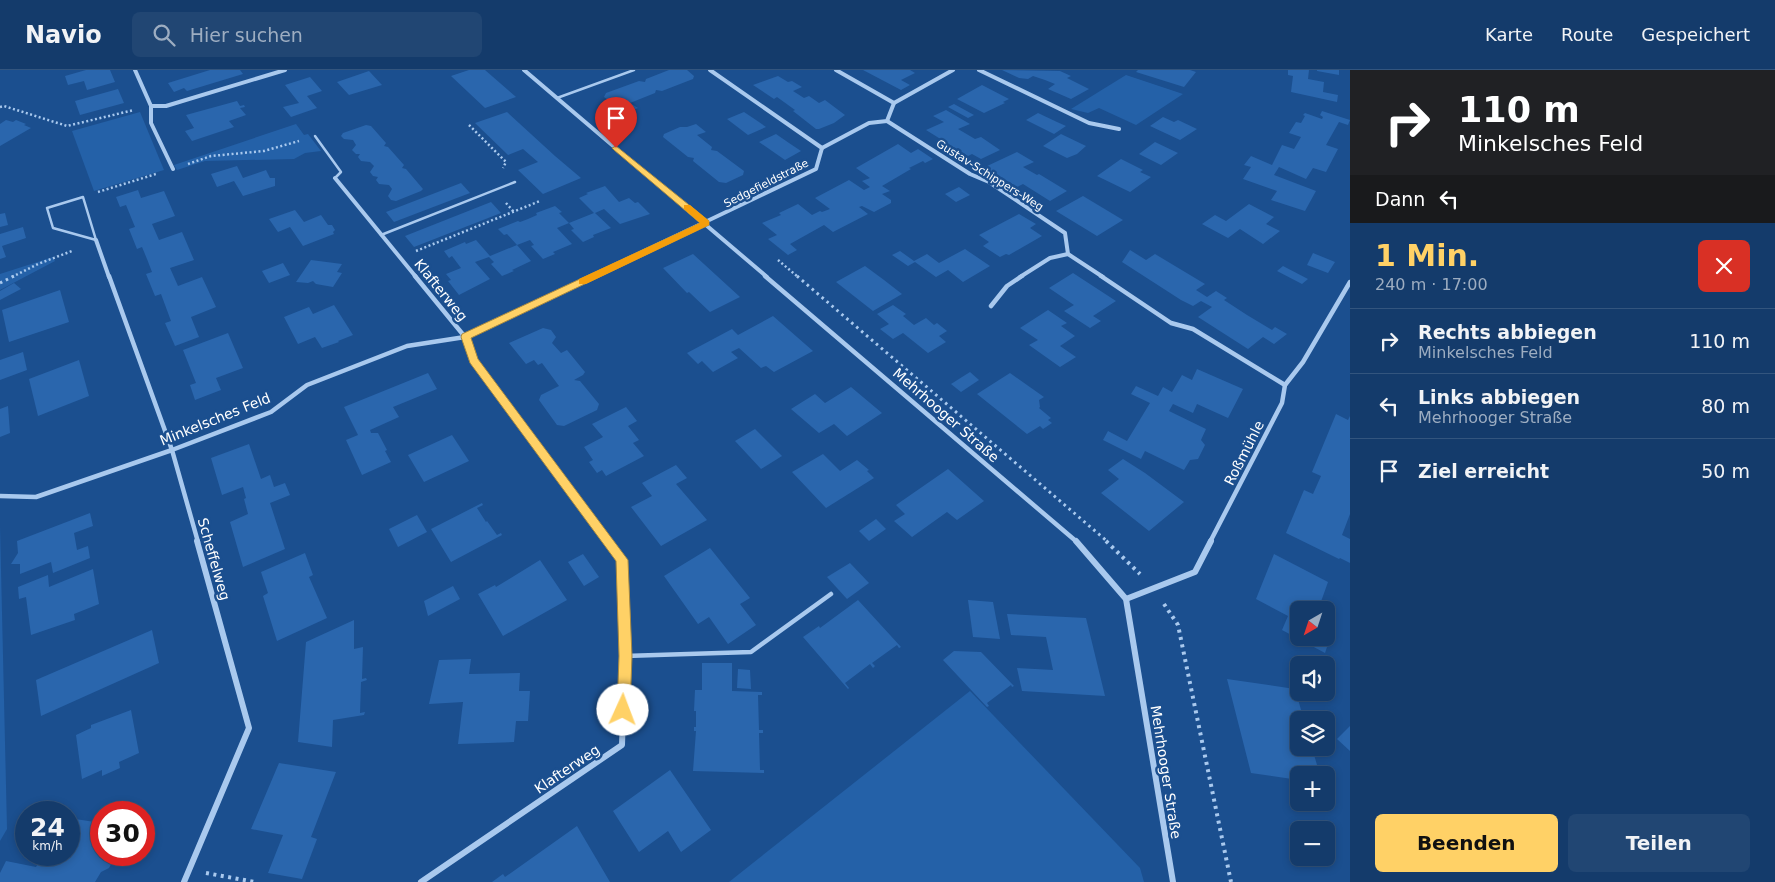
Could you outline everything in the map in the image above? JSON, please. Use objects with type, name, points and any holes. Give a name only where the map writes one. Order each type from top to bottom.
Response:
[{"type":"street","points":[[135,70],[151,106],[151,123],[173,168]]},
{"type":"street","points":[[151,106],[166,106],[285,70]]},
{"type":"street","name":"Mehrhooger Straße","points":[[524,70],[706,223],[1079,544],[1126,599],[1173,882]]},
{"type":"street","name":"Sedgefieldstraße","points":[[710,70],[822,148]]},
{"type":"street","points":[[836,70],[894,103]]},
{"type":"street","points":[[887,121],[894,103],[953,70]]},
{"type":"street","points":[[979,70],[1089,123],[1119,129]]},
{"type":"street","name":"Sedgefieldstraße","points":[[706,223],[816,169],[822,148],[869,123],[887,121]]},
{"type":"street","name":"Gustav-Schippers-Weg","points":[[887,121],[970,174],[989,182],[1065,233],[1068,254]]},
{"type":"street","name":"Klafterweg","points":[[335,178],[466,337],[473,360],[622,560],[625,656],[622,745],[421,882]]},
{"type":"street","name":"Minkelsches Feld","points":[[0,496],[36,497],[172,450],[270,412],[307,385],[398,349],[466,337],[706,223]]},
{"type":"street","name":"Scheffelweg","points":[[96,240],[172,450],[249,728],[184,882]]},
{"type":"street","points":[[991,306],[1007,286],[1050,258],[1068,254],[1171,322],[1193,329],[1285,385]]},
{"type":"street","name":"Roßmühle","points":[[1126,599],[1195,572],[1282,403],[1285,385],[1303,362],[1350,282]]},
{"type":"lane","points":[[557,98],[634,70]]},
{"type":"lane","points":[[315,136],[341,172],[335,178]]},
{"type":"lane","points":[[381,235],[515,182]]},
{"type":"lane","points":[[83,197],[96,240],[53,228],[47,208],[83,197]]},
{"type":"lane","points":[[625,656],[751,652],[831,594]]},
{"type":"path","points":[[0,107],[4,106],[67,126],[151,106]]},
{"type":"path","points":[[469,125],[506,162],[502,169],[515,182]]},
{"type":"path","points":[[83,197],[211,156],[264,151],[315,136]]},
{"type":"path","points":[[400,257],[540,201]]},
{"type":"path","points":[[0,283],[38,264],[60,257],[96,240]]},
{"type":"path","points":[[1155,588],[1178,625],[1231,882]]},
{"type":"path","points":[[189,870],[255,882]]},
{"type":"shaded area","points":[[1126,75],[1183,94],[1136,125],[1099,108],[1088,113],[1071,109]]},
{"type":"shaded area","points":[[140,112],[164,170],[94,191],[72,131]]},
{"type":"shaded area","points":[[296,124],[304,135],[308,134],[321,151],[305,153],[294,159],[205,161],[177,170],[174,165]]},
{"type":"shaded area","points":[[53,257],[55,261],[0,290],[0,274]]},
{"type":"shaded area","points":[[0,526],[7,829],[0,841]]},
{"type":"shaded area","points":[[970,691],[1140,868],[1144,882],[729,882]]},
{"type":"building","points":[[86,70],[110,70],[115,82],[87,90],[84,81],[68,85],[65,76]]},
{"type":"building","points":[[210,70],[240,70],[243,74],[187,91],[184,88],[174,92],[168,83]]},
{"type":"building","points":[[469,70],[485,70],[516,97],[485,108],[451,76]]},
{"type":"building","points":[[669,70],[687,70],[694,76],[693,79],[662,91],[656,90],[655,93],[630,103],[638,108],[625,113],[620,109],[621,106],[615,105],[604,97],[606,93],[639,81],[645,82],[646,79]]},
{"type":"building","points":[[863,70],[910,70],[915,73],[901,80],[910,85],[901,90]]},
{"type":"building","points":[[1002,70],[1060,71],[1071,76],[1067,78],[1089,89],[1071,99],[1048,89],[1055,84],[1033,76],[1028,79],[1019,78]]},
{"type":"building","points":[[1138,70],[1190,70],[1196,72],[1184,87],[1136,72]]},
{"type":"building","points":[[1288,70],[1309,70],[1308,79],[1324,82],[1323,92],[1338,95],[1337,102],[1291,92],[1293,76],[1288,75]]},
{"type":"building","points":[[1339,70],[1339,75],[1317,71]]},
{"type":"building","points":[[369,71],[382,85],[349,95],[337,82]]},
{"type":"building","points":[[778,76],[802,87],[793,91],[804,98],[809,96],[819,103],[825,100],[845,115],[834,123],[816,129],[777,97],[774,99],[753,85]]},
{"type":"building","points":[[310,77],[322,91],[307,96],[317,108],[291,117],[283,107],[299,103],[285,85]]},
{"type":"building","points":[[982,85],[1009,99],[1003,102],[1005,103],[984,113],[957,99]]},
{"type":"building","points":[[118,89],[124,103],[80,115],[75,101]]},
{"type":"building","points":[[237,101],[240,106],[244,105],[245,107],[240,108],[246,115],[229,121],[234,127],[192,141],[185,131],[194,128],[186,115]]},
{"type":"building","points":[[954,104],[974,115],[968,118],[948,107]]},
{"type":"building","points":[[946,110],[970,124],[958,129],[975,139],[981,137],[1000,150],[981,159],[972,154],[968,156],[926,130],[944,122],[933,116]]},
{"type":"building","points":[[1322,111],[1350,120],[1348,125],[1339,122],[1326,145],[1338,149],[1326,172],[1313,168],[1306,179],[1279,167],[1274,175],[1316,191],[1305,211],[1271,200],[1277,191],[1243,179],[1251,167],[1244,165],[1251,156],[1272,165],[1282,145],[1294,149],[1301,137],[1289,133],[1296,122],[1301,123],[1305,113],[1322,119],[1323,117],[1320,115]]},
{"type":"building","points":[[507,112],[581,178],[543,194],[518,170],[538,162],[523,149],[508,155],[475,123]]},
{"type":"building","points":[[744,112],[766,127],[748,135],[727,119]]},
{"type":"building","points":[[1038,113],[1066,126],[1054,134],[1026,120]]},
{"type":"building","points":[[1163,117],[1174,122],[1178,120],[1197,129],[1180,140],[1150,126]]},
{"type":"building","points":[[6,120],[13,122],[16,120],[31,128],[0,146],[0,124]]},
{"type":"building","points":[[696,124],[706,132],[697,135],[712,147],[711,150],[717,151],[744,171],[743,175],[726,183],[719,182],[693,161],[694,158],[688,157],[663,137],[664,134],[680,127]]},
{"type":"building","points":[[366,125],[371,126],[386,143],[384,146],[388,147],[404,165],[402,168],[406,169],[423,189],[421,191],[396,201],[391,200],[388,196],[392,189],[389,185],[379,184],[376,180],[378,177],[373,176],[370,172],[374,166],[370,162],[361,161],[358,157],[360,154],[356,154],[352,150],[356,145],[353,140],[344,139],[341,136],[343,133]]},
{"type":"building","points":[[776,134],[801,151],[785,160],[759,142]]},
{"type":"building","points":[[1061,134],[1086,146],[1077,154],[1067,158],[1043,146]]},
{"type":"building","points":[[1155,142],[1178,153],[1161,165],[1139,154]]},
{"type":"building","points":[[898,144],[911,153],[918,149],[933,159],[925,163],[923,161],[909,168],[911,169],[882,186],[890,191],[882,194],[891,200],[891,203],[874,212],[862,206],[859,207],[868,214],[833,232],[824,225],[790,244],[797,250],[788,255],[768,239],[777,235],[762,223],[781,215],[779,213],[798,204],[812,215],[830,209],[815,198],[849,180],[864,190],[870,187],[862,181],[870,178],[856,168]]},
{"type":"building","points":[[1017,152],[1034,162],[1023,167],[1037,175],[1039,174],[1067,191],[1050,201],[1023,184],[1017,187],[985,167]]},
{"type":"building","points":[[1121,159],[1143,170],[1140,172],[1151,177],[1130,192],[1097,176]]},
{"type":"building","points":[[237,166],[243,178],[266,170],[270,178],[275,178],[275,186],[243,196],[234,181],[217,187],[211,174]]},
{"type":"building","points":[[461,183],[470,193],[394,222],[386,212]]},
{"type":"building","points":[[605,186],[619,202],[629,198],[635,203],[638,202],[650,214],[620,224],[604,209],[595,213],[611,228],[593,235],[594,237],[583,242],[571,230],[574,229],[569,223],[594,213],[579,198],[588,194],[586,193]]},
{"type":"building","points":[[959,187],[970,195],[956,202],[945,194]]},
{"type":"building","points":[[138,190],[141,198],[164,191],[175,216],[152,224],[159,240],[182,232],[194,260],[170,268],[178,286],[202,277],[216,307],[191,317],[199,337],[175,346],[165,323],[171,321],[161,294],[155,296],[146,274],[152,272],[147,259],[142,247],[137,249],[129,229],[135,227],[126,205],[120,207],[116,197]]},
{"type":"building","points":[[1083,196],[1123,220],[1097,236],[1056,211]]},
{"type":"building","points":[[491,202],[501,213],[414,247],[405,236]]},
{"type":"building","points":[[1249,204],[1274,217],[1266,224],[1280,231],[1263,244],[1240,229],[1228,238],[1202,224],[1215,215],[1226,221]]},
{"type":"building","points":[[555,206],[562,212],[559,213],[569,223],[557,228],[572,244],[553,252],[555,254],[543,259],[531,246],[534,245],[530,240],[517,245],[507,234],[504,235],[498,229],[528,219],[537,215],[536,213]]},
{"type":"building","points":[[295,210],[304,222],[321,215],[328,225],[332,225],[335,230],[334,234],[303,246],[290,227],[278,232],[269,219]]},
{"type":"building","points":[[5,213],[8,225],[0,227],[0,214]]},
{"type":"building","points":[[1019,214],[1036,224],[1030,228],[1042,236],[1009,255],[1006,254],[1000,257],[983,246],[989,242],[979,235]]},
{"type":"building","points":[[23,227],[26,238],[2,246],[6,257],[0,259],[0,234]]},
{"type":"building","points":[[476,240],[490,256],[517,245],[531,261],[512,270],[514,271],[502,276],[491,264],[494,262],[489,257],[475,262],[490,279],[459,295],[448,281],[451,280],[446,274],[461,268],[452,256],[449,258],[444,251],[465,242],[466,244]]},
{"type":"building","points":[[965,249],[990,266],[963,282],[948,270],[936,277],[915,262],[908,266],[892,255],[900,251],[914,261],[927,254],[939,263]]},
{"type":"building","points":[[1130,250],[1146,260],[1155,254],[1205,284],[1196,290],[1207,297],[1216,291],[1227,298],[1224,300],[1247,315],[1272,330],[1275,327],[1287,334],[1274,344],[1263,337],[1248,349],[1198,317],[1212,307],[1201,301],[1193,306],[1181,300],[1122,262]]},
{"type":"building","points":[[1313,253],[1335,262],[1328,273],[1307,265]]},
{"type":"building","points":[[693,254],[740,297],[710,312],[689,292],[687,293],[663,268]]},
{"type":"building","points":[[311,260],[342,264],[337,272],[342,273],[333,287],[316,284],[313,281],[308,283],[296,282]]},
{"type":"building","points":[[283,263],[290,275],[269,283],[262,271]]},
{"type":"building","points":[[865,266],[902,294],[873,311],[836,282]]},
{"type":"building","points":[[1283,266],[1308,279],[1302,284],[1277,271]]},
{"type":"building","points":[[1073,273],[1116,301],[1093,316],[1101,321],[1090,328],[1064,311],[1074,305],[1049,288]]},
{"type":"building","points":[[14,283],[21,289],[0,300],[0,291]]},
{"type":"building","points":[[60,290],[69,322],[9,342],[2,310]]},
{"type":"building","points":[[334,305],[353,335],[322,348],[315,337],[298,344],[284,317],[309,307],[313,314]]},
{"type":"building","points":[[893,305],[906,314],[903,316],[914,325],[926,318],[934,325],[937,323],[947,331],[939,336],[946,342],[928,353],[903,333],[893,339],[880,329],[889,324],[877,314]]},
{"type":"building","points":[[1048,310],[1067,323],[1061,326],[1075,336],[1060,346],[1076,357],[1060,367],[1029,345],[1038,340],[1020,328]]},
{"type":"building","points":[[773,316],[813,351],[774,372],[766,366],[761,368],[739,348],[731,352],[738,358],[713,372],[702,361],[698,364],[687,353],[732,329],[738,335]]},
{"type":"building","points":[[543,328],[551,330],[556,337],[552,343],[561,353],[567,350],[585,372],[574,380],[580,381],[599,404],[597,410],[564,426],[557,425],[539,400],[541,395],[559,386],[542,363],[538,365],[534,360],[526,364],[509,343]]},
{"type":"building","points":[[228,333],[243,368],[216,378],[221,390],[195,400],[190,385],[196,383],[183,350]]},
{"type":"building","points":[[23,352],[27,370],[0,380],[0,360]]},
{"type":"building","points":[[79,360],[89,396],[38,416],[29,379]]},
{"type":"building","points":[[1197,369],[1243,389],[1228,418],[1197,404],[1193,413],[1173,404],[1169,411],[1206,429],[1201,440],[1205,445],[1198,459],[1190,460],[1184,470],[1145,451],[1141,459],[1103,440],[1108,431],[1127,441],[1150,403],[1131,394],[1136,386],[1158,396],[1163,387],[1172,392],[1182,375],[1192,380]]},
{"type":"building","points":[[970,372],[979,380],[961,392],[951,384]]},
{"type":"building","points":[[428,373],[437,389],[393,407],[399,417],[370,430],[371,433],[378,433],[391,462],[362,475],[346,440],[358,435],[344,407]]},
{"type":"building","points":[[1010,373],[1044,397],[1039,400],[1039,408],[1051,418],[1048,420],[1052,423],[1043,429],[1040,426],[1027,434],[977,394]]},
{"type":"building","points":[[851,387],[882,413],[847,436],[834,424],[819,433],[791,409],[815,394],[825,403]]},
{"type":"building","points":[[8,406],[10,433],[0,437],[0,409]]},
{"type":"building","points":[[626,407],[637,421],[628,426],[639,440],[633,443],[644,456],[606,476],[602,470],[597,473],[589,462],[593,460],[584,447],[603,437],[592,424]]},
{"type":"building","points":[[1336,414],[1348,420],[1350,416],[1350,514],[1342,535],[1350,539],[1350,563],[1286,533],[1304,490],[1313,494],[1321,476],[1312,472]]},
{"type":"building","points":[[755,429],[782,456],[761,469],[735,441]]},
{"type":"building","points":[[452,435],[469,461],[424,482],[408,455]]},
{"type":"building","points":[[249,444],[261,479],[270,475],[274,487],[285,483],[290,495],[270,503],[285,549],[243,567],[230,522],[248,514],[243,487],[222,495],[211,458]]},
{"type":"building","points":[[823,454],[840,471],[857,460],[869,470],[867,471],[874,478],[826,508],[792,472]]},
{"type":"building","points":[[1123,459],[1184,502],[1149,531],[1101,493],[1119,479],[1108,470]]},
{"type":"building","points":[[676,465],[687,478],[676,484],[707,520],[661,546],[631,507],[652,496],[642,483]]},
{"type":"building","points":[[948,469],[984,501],[957,520],[947,512],[912,537],[894,521],[905,514],[896,505]]},
{"type":"building","points":[[482,503],[483,505],[477,508],[497,535],[501,533],[502,535],[451,562],[431,529]]},
{"type":"building","points":[[90,513],[93,526],[74,533],[77,550],[88,546],[90,558],[53,573],[51,562],[20,574],[20,564],[11,564],[18,553],[17,541]]},
{"type":"building","points":[[417,515],[427,532],[398,547],[389,529]]},
{"type":"building","points":[[876,519],[886,529],[869,541],[859,531]]},
{"type":"building","points":[[710,548],[750,598],[740,604],[756,625],[728,644],[709,617],[698,624],[664,576]]},
{"type":"building","points":[[305,553],[313,575],[309,577],[327,618],[277,641],[263,596],[268,593],[261,572]]},
{"type":"building","points":[[583,554],[599,577],[584,586],[568,562]]},
{"type":"building","points":[[1274,554],[1328,582],[1321,601],[1290,601],[1290,634],[1282,630],[1288,616],[1256,599]]},
{"type":"building","points":[[540,560],[567,600],[503,636],[478,594],[495,585],[496,587]]},
{"type":"building","points":[[850,563],[869,583],[847,599],[827,577]]},
{"type":"building","points":[[93,569],[99,604],[74,614],[75,620],[31,635],[26,597],[19,599],[18,587],[48,575],[49,587]]},
{"type":"building","points":[[453,586],[460,599],[428,616],[424,601]]},
{"type":"building","points":[[858,600],[901,647],[899,648],[897,645],[872,663],[875,666],[873,668],[870,664],[845,683],[848,689],[803,637],[819,626],[820,628]]},
{"type":"building","points":[[968,600],[993,602],[1000,639],[973,637]]},
{"type":"building","points":[[1007,614],[1086,618],[1105,696],[1022,691],[1017,668],[1053,670],[1046,637],[1011,635]]},
{"type":"building","points":[[354,620],[354,649],[363,647],[362,679],[366,678],[367,680],[361,682],[360,713],[365,712],[364,715],[333,720],[332,747],[298,742],[306,642]]},
{"type":"building","points":[[152,630],[159,663],[41,716],[36,680]]},
{"type":"building","points":[[1312,646],[1327,646],[1325,653]]},
{"type":"building","points":[[954,651],[981,652],[1014,686],[1012,687],[1011,685],[987,703],[989,706],[987,707],[943,660]]},
{"type":"building","points":[[471,659],[469,674],[520,673],[519,691],[530,691],[528,721],[516,721],[514,742],[458,744],[463,702],[429,704],[439,660]]},
{"type":"building","points":[[702,663],[732,663],[732,691],[762,692],[762,695],[758,695],[759,730],[763,730],[763,733],[759,733],[760,770],[764,770],[764,773],[693,771],[696,731],[694,731],[694,727],[696,727],[696,711],[694,711],[695,690],[702,690]]},
{"type":"building","points":[[738,669],[750,670],[751,689],[737,688]]},
{"type":"building","points":[[1227,679],[1290,688],[1290,701],[1298,701],[1301,711],[1290,711],[1290,756],[1314,756],[1317,766],[1290,766],[1290,779],[1251,773]]},
{"type":"building","points":[[131,710],[139,753],[119,762],[120,768],[102,776],[102,770],[82,779],[76,735],[91,728],[91,725]]},
{"type":"building","points":[[1350,726],[1350,751],[1337,739]]},
{"type":"building","points":[[279,763],[336,772],[311,837],[317,839],[302,879],[268,873],[283,835],[251,829]]},
{"type":"building","points":[[670,770],[711,830],[681,852],[668,831],[639,852],[613,811]]},
{"type":"building","points":[[80,820],[90,821],[90,866],[110,866],[101,872],[95,882],[0,882],[0,873],[6,861],[15,863],[15,866],[80,866]]},
{"type":"building","points":[[577,826],[610,882],[492,882],[503,874],[505,877]]},
{"type":"slow traffic","points":[[582,282],[706,223],[687,207]]},
{"type":"route","points":[[616,148],[706,223],[466,337],[473,360],[622,560],[625,656],[623,710]]}]
